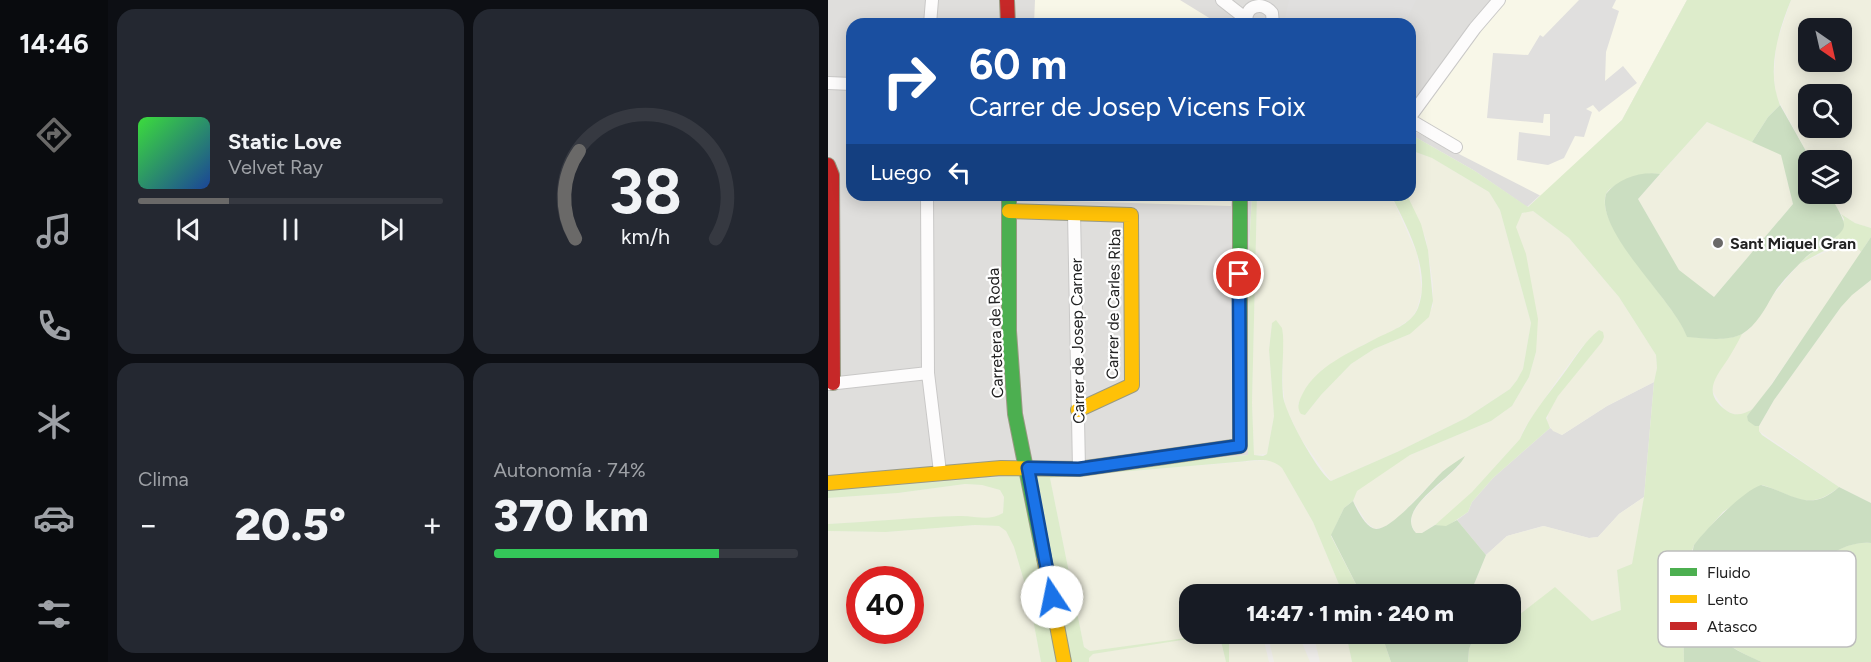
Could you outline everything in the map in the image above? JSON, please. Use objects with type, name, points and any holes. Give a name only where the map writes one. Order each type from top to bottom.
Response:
[{"type":"street","points":[[930,18],[932,0]]},
{"type":"street","points":[[1007,0],[1008,18]]},
{"type":"street","points":[[1222,0],[1243,18]]},
{"type":"street","points":[[1273,18],[1275,0]]},
{"type":"street","points":[[1416,110],[1475,28],[1499,0]]},
{"type":"street","points":[[1247,18],[1250,9],[1258,3],[1265,6],[1271,18]]},
{"type":"street","points":[[828,83],[846,84]]},
{"type":"street","points":[[1416,122],[1456,147]]},
{"type":"street","points":[[828,165],[832,174],[830,383],[928,373]]},
{"type":"street","points":[[927,201],[928,373],[940,472]]},
{"type":"street","name":"Carretera de Roda","points":[[1009,201],[1009,331],[1016,414],[1064,662]]},
{"type":"street","points":[[828,483],[940,472],[1028,468],[1079,469],[1240,446],[1240,201]]},
{"type":"street","name":"Carrer de Carles Riba","points":[[1009,211],[1131,215],[1132,385],[1078,410]]},
{"type":"street","name":"Carrer de Josep Carner","points":[[1074,213],[1079,469]]},
{"type":"shaded area","points":[[828,0],[1687,0],[1622,120],[1527,207],[1475,171],[1416,137],[1416,18],[846,18],[846,201],[1252,201],[1249,250],[1248,455],[828,490]]},
{"type":"shaded area","points":[[1035,0],[1180,0],[1209,18],[1034,18]]},
{"type":"shaded area","points":[[1289,0],[1416,0],[1407,18],[1285,17]]},
{"type":"shaded area","points":[[1503,0],[1687,0],[1622,120],[1541,196],[1416,132],[1416,118]]},
{"type":"shaded area","points":[[1579,0],[1616,0],[1612,8],[1619,11],[1606,52],[1605,81],[1623,66],[1637,83],[1599,112],[1593,105],[1586,109],[1592,112],[1584,137],[1575,136],[1564,158],[1548,165],[1517,160],[1519,132],[1550,136],[1550,114],[1544,114],[1543,123],[1487,118],[1493,53],[1528,55],[1540,35],[1543,37]]},
{"type":"shaded area","points":[[1064,201],[1231,201],[1231,206]]},
{"type":"shaded area","points":[[1654,382],[1644,497],[1619,514],[1598,537],[1589,538],[1543,526],[1507,536],[1486,555],[1457,520],[1468,512],[1472,502],[1493,478],[1550,428],[1562,435],[1607,406]]},
{"type":"green space","points":[[1687,0],[1791,0],[1775,52],[1774,79],[1780,105],[1768,117],[1752,142],[1707,122],[1660,174],[1635,176],[1610,189],[1606,194],[1606,208],[1623,245],[1680,322],[1687,336],[1708,339],[1742,334],[1713,385],[1714,398],[1727,411],[1734,414],[1753,409],[1747,416],[1755,426],[1759,426],[1762,435],[1839,487],[1818,499],[1801,500],[1762,485],[1723,512],[1694,545],[1692,551],[1658,551],[1658,647],[1684,647],[1684,662],[1468,662],[1471,644],[1521,644],[1521,613],[1555,587],[1592,621],[1621,610],[1617,570],[1632,564],[1644,497],[1657,368],[1656,355],[1619,297],[1569,238],[1533,211],[1522,213],[1516,227],[1526,254],[1538,319],[1536,352],[1529,377],[1512,406],[1491,421],[1410,455],[1357,491],[1353,501],[1344,508],[1331,536],[1356,584],[1339,584],[1313,522],[1282,468],[1267,461],[1255,460],[1050,478],[1084,647],[1090,651],[1179,639],[1093,654],[1089,662],[1041,662],[1029,598],[1014,547],[1006,531],[999,526],[975,525],[886,532],[828,531],[828,524],[964,516],[992,517],[1003,513],[1004,497],[1000,490],[982,485],[965,484],[898,493],[828,498],[828,490],[1248,455],[1249,250],[1252,201],[1257,201],[1252,403],[1254,455],[1267,454],[1274,416],[1269,350],[1272,323],[1276,320],[1282,328],[1283,335],[1282,388],[1285,404],[1295,428],[1325,475],[1331,481],[1397,452],[1466,418],[1510,389],[1523,369],[1531,323],[1500,210],[1489,192],[1432,158],[1416,152],[1416,137],[1475,171],[1528,207],[1622,120]]},
{"type":"green space","points":[[1791,0],[1871,0],[1871,228],[1855,223],[1841,214],[1834,204],[1852,204],[1852,150],[1806,150],[1799,138],[1852,138],[1852,84],[1798,84],[1798,136],[1776,96],[1774,77],[1776,45]]},
{"type":"green space","points":[[1780,105],[1805,150],[1798,150],[1798,204],[1835,204],[1844,226],[1839,235],[1806,257],[1788,275],[1760,317],[1747,331],[1729,338],[1687,337],[1667,304],[1623,246],[1612,227],[1606,210],[1606,194],[1611,188],[1631,177],[1660,174],[1638,199],[1679,270],[1714,297],[1793,204],[1781,155],[1752,142],[1768,117]]},
{"type":"green space","points":[[1707,122],[1781,154],[1793,204],[1714,297],[1679,271],[1638,199]]},
{"type":"green space","points":[[1416,152],[1432,158],[1489,192],[1500,210],[1531,323],[1523,369],[1510,389],[1466,418],[1331,481],[1301,439],[1285,406],[1283,351],[1272,323],[1269,350],[1274,416],[1267,454],[1254,455],[1252,403],[1257,201],[1394,201],[1417,254],[1422,290],[1412,318],[1322,370],[1308,385],[1298,404],[1305,415],[1351,364],[1374,349],[1410,334],[1433,307],[1433,284],[1426,239],[1410,201],[1416,201]]},
{"type":"green space","points":[[1394,201],[1410,201],[1421,224],[1428,250],[1433,301],[1429,317],[1410,334],[1374,349],[1351,364],[1305,415],[1301,414],[1298,406],[1300,399],[1316,375],[1344,355],[1405,323],[1415,314],[1422,294],[1422,279],[1420,264],[1410,235]]},
{"type":"green space","points":[[1526,211],[1533,211],[1569,238],[1619,297],[1656,355],[1657,368],[1654,382],[1607,406],[1562,435],[1553,431],[1547,423],[1548,413],[1561,391],[1602,342],[1599,330],[1581,348],[1558,379],[1524,429],[1520,439],[1444,519],[1422,533],[1416,533],[1411,525],[1412,515],[1419,503],[1460,465],[1443,471],[1398,518],[1384,527],[1375,529],[1367,523],[1353,501],[1360,487],[1410,455],[1491,421],[1512,406],[1529,377],[1536,352],[1516,227],[1520,215]]},
{"type":"green space","points":[[1841,214],[1855,223],[1871,228],[1871,237],[1861,252],[1848,245],[1839,246],[1799,264],[1837,236],[1844,219]]},
{"type":"green space","points":[[1871,237],[1871,280],[1841,307],[1774,400],[1759,426],[1755,426],[1748,421],[1747,416],[1772,384]]},
{"type":"green space","points":[[1846,244],[1857,247],[1861,252],[1859,257],[1766,392],[1753,409],[1747,412],[1740,415],[1725,410],[1713,392],[1713,382],[1742,334],[1750,328],[1799,264]]},
{"type":"green space","points":[[1871,280],[1871,503],[1839,487],[1759,431],[1759,426],[1774,400],[1841,307],[1851,295]]},
{"type":"green space","points":[[1599,330],[1603,332],[1602,342],[1558,396],[1546,418],[1550,428],[1493,478],[1472,502],[1468,512],[1446,527],[1435,525],[1472,492],[1520,439],[1542,403],[1582,348]]},
{"type":"green space","points":[[1465,456],[1419,503],[1413,513],[1411,523],[1416,533],[1422,533],[1435,525],[1446,526],[1457,520],[1486,555],[1474,584],[1356,584],[1331,535],[1344,508],[1353,501],[1362,518],[1372,528],[1383,527],[1401,515],[1450,466]]},
{"type":"green space","points":[[1265,460],[1276,462],[1282,468],[1313,522],[1339,584],[1179,584],[1179,639],[1090,651],[1084,647],[1050,478]]},
{"type":"green space","points":[[965,484],[983,485],[1000,490],[1004,497],[1003,513],[996,518],[987,519],[961,516],[828,524],[828,498],[898,493]]},
{"type":"green space","points":[[1761,485],[1810,500],[1828,495],[1839,487],[1871,503],[1871,543],[1851,545],[1837,551],[1693,551],[1694,545],[1716,521],[1735,502]]},
{"type":"green space","points":[[1644,497],[1632,565],[1617,570],[1621,610],[1592,621],[1555,588],[1521,614],[1521,584],[1474,584],[1486,555],[1507,536],[1544,526],[1589,538],[1598,537],[1619,514]]},
{"type":"green space","points":[[975,525],[999,526],[1006,531],[1014,547],[1029,598],[1041,662],[828,662],[828,531],[886,532]]},
{"type":"green space","points":[[1871,543],[1871,662],[1762,662],[1733,647],[1856,647],[1856,551],[1837,551],[1851,545]]},
{"type":"green space","points":[[1179,640],[1179,644],[1222,644],[1226,662],[1089,662],[1088,658],[1093,654]]},
{"type":"green space","points":[[1222,644],[1229,644],[1229,662],[1226,662]]},
{"type":"green space","points":[[1229,644],[1265,644],[1269,662],[1229,662]]},
{"type":"green space","points":[[1270,644],[1303,644],[1310,662],[1274,662]]},
{"type":"green space","points":[[1316,644],[1348,644],[1352,662],[1320,662]]},
{"type":"green space","points":[[1348,644],[1385,644],[1391,662],[1352,662]]},
{"type":"green space","points":[[1385,644],[1471,644],[1468,662],[1391,662]]},
{"type":"green space","points":[[1684,647],[1733,647],[1762,662],[1684,662]]},
{"type":"traffic: fast","points":[[1009,201],[1009,331],[1015,414],[1044,558]]},
{"type":"traffic: fast","points":[[1157,458],[1240,446],[1240,201]]},
{"type":"traffic: slow","points":[[1009,211],[1131,215],[1132,385],[1078,410]]},
{"type":"traffic: slow","points":[[828,483],[1001,468],[1079,469],[1157,458]]},
{"type":"traffic: slow","points":[[1044,558],[1064,662]]},
{"type":"traffic: jam","points":[[1007,0],[1008,18]]},
{"type":"traffic: jam","points":[[828,165],[832,175],[833,383]]},
{"type":"place","name":"Sant Miquel Gran","points":[[1718,243]]},
{"type":"route","points":[[1052,597],[1028,468],[1079,469],[1240,446],[1239,274]]}]
